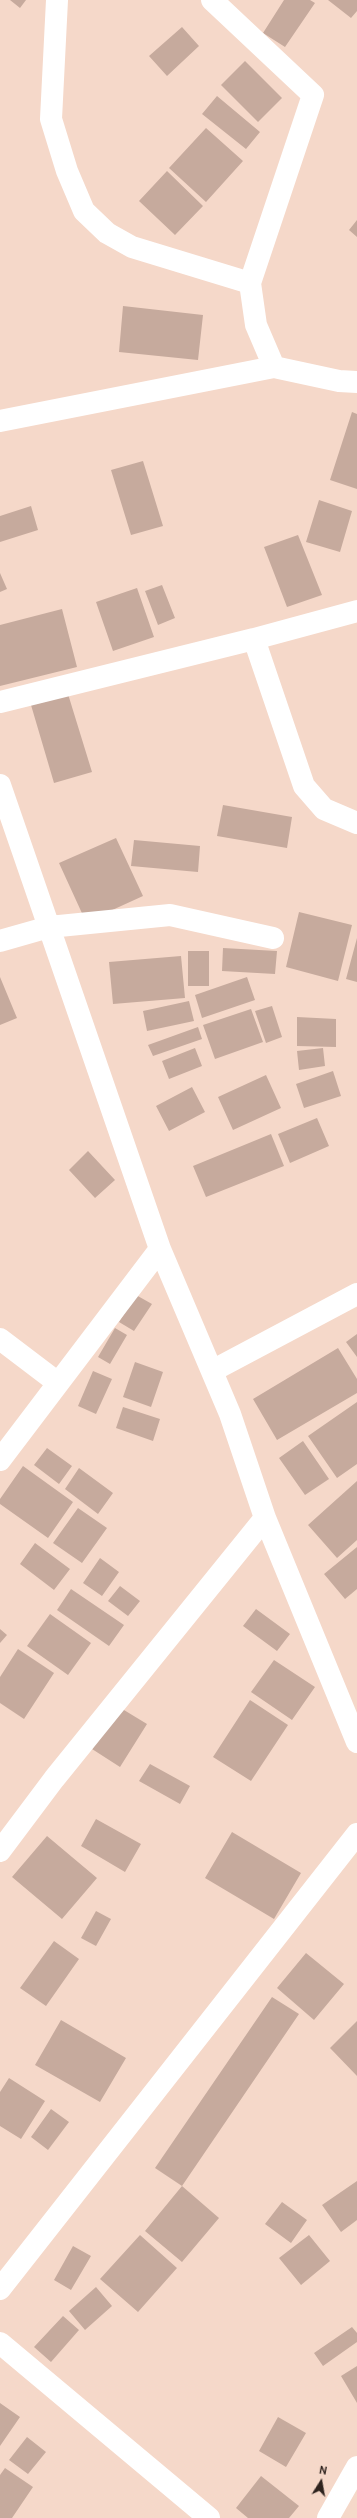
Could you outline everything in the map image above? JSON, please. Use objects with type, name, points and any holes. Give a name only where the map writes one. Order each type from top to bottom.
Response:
[{"type":"street","points":[[57,0],[51,119],[67,171],[84,211],[107,233],[132,247],[250,283]]},
{"type":"street","points":[[224,4],[313,95],[250,283],[256,325],[274,367]]},
{"type":"street","points":[[0,421],[274,367],[357,382]]},
{"type":"street","points":[[0,702],[254,639],[357,610]]},
{"type":"street","points":[[254,639],[304,786],[324,809],[357,822]]},
{"type":"street","points":[[0,785],[160,1249],[230,1414],[265,1518],[357,1742]]},
{"type":"street","points":[[0,941],[49,928],[170,915],[273,938]]},
{"type":"street","points":[[0,1460],[160,1249]]},
{"type":"street","points":[[212,1372],[357,1294]]},
{"type":"street","points":[[0,1339],[58,1383]]},
{"type":"street","points":[[0,1851],[54,1779],[265,1518]]},
{"type":"street","points":[[0,2289],[357,1834]]},
{"type":"street","points":[[0,2343],[209,2518]]},
{"type":"street","points":[[328,2518],[357,2467]]},
{"type":"building","points":[[10,0],[26,0],[20,8]]},
{"type":"building","points":[[284,0],[310,0],[315,3],[285,47],[263,33]]},
{"type":"building","points":[[328,0],[357,0],[357,11],[351,18]]},
{"type":"building","points":[[182,27],[199,46],[167,76],[149,56]]},
{"type":"building","points":[[245,61],[282,98],[258,122],[221,85]]},
{"type":"building","points":[[217,96],[260,132],[246,149],[202,114]]},
{"type":"building","points":[[206,128],[243,161],[206,202],[169,168]]},
{"type":"building","points":[[167,171],[203,206],[175,235],[139,201]]},
{"type":"building","points":[[357,220],[357,237],[349,230]]},
{"type":"building","points":[[123,306],[203,315],[198,360],[119,352]]},
{"type":"building","points":[[352,412],[357,414],[357,489],[330,480]]},
{"type":"building","points":[[143,461],[163,526],[131,535],[111,470]]},
{"type":"building","points":[[319,500],[352,511],[340,552],[306,542]]},
{"type":"building","points":[[31,506],[38,530],[0,542],[0,516]]},
{"type":"building","points":[[298,535],[322,595],[287,607],[264,547]]},
{"type":"building","points":[[0,573],[7,589],[0,592]]},
{"type":"building","points":[[162,585],[175,618],[158,625],[145,591]]},
{"type":"building","points":[[137,588],[154,637],[113,651],[96,602]]},
{"type":"building","points":[[62,609],[77,667],[0,686],[0,625]]},
{"type":"building","points":[[68,694],[92,772],[54,783],[31,705]]},
{"type":"building","points":[[223,805],[292,817],[287,848],[217,836]]},
{"type":"building","points":[[116,838],[143,896],[86,922],[59,863]]},
{"type":"building","points":[[134,840],[200,846],[198,872],[131,866]]},
{"type":"building","points":[[299,912],[352,925],[338,981],[286,967]]},
{"type":"building","points":[[357,938],[357,982],[346,979]]},
{"type":"building","points":[[223,948],[277,951],[275,974],[222,971]]},
{"type":"building","points":[[188,951],[209,951],[209,986],[188,986]]},
{"type":"building","points":[[181,956],[185,998],[113,1004],[109,962]]},
{"type":"building","points":[[0,977],[17,1018],[0,1025]]},
{"type":"building","points":[[247,977],[255,1000],[202,1018],[195,995]]},
{"type":"building","points":[[189,1001],[194,1021],[147,1031],[143,1011]]},
{"type":"building","points":[[272,1006],[282,1037],[266,1043],[255,1011]]},
{"type":"building","points":[[251,1009],[263,1042],[215,1059],[203,1025]]},
{"type":"building","points":[[297,1017],[336,1019],[336,1047],[297,1046]]},
{"type":"building","points":[[198,1027],[202,1039],[153,1056],[148,1045]]},
{"type":"building","points":[[195,1048],[202,1066],[169,1079],[162,1061]]},
{"type":"building","points":[[323,1048],[325,1066],[299,1070],[297,1051]]},
{"type":"building","points":[[333,1071],[341,1096],[304,1108],[296,1084]]},
{"type":"building","points":[[266,1075],[281,1108],[233,1130],[218,1097]]},
{"type":"building","points":[[192,1087],[205,1112],[169,1131],[156,1106]]},
{"type":"building","points":[[317,1118],[329,1146],[290,1163],[278,1134]]},
{"type":"building","points":[[271,1134],[284,1166],[206,1197],[193,1166]]},
{"type":"building","points":[[88,1151],[115,1180],[95,1198],[69,1170]]},
{"type":"building","points":[[136,1295],[152,1304],[134,1331],[119,1322]]},
{"type":"building","points":[[115,1328],[127,1335],[110,1364],[98,1357]]},
{"type":"building","points":[[357,1334],[357,1357],[346,1342]]},
{"type":"building","points":[[338,1348],[357,1379],[357,1393],[277,1440],[253,1399]]},
{"type":"building","points":[[135,1362],[163,1372],[151,1407],[123,1397]]},
{"type":"building","points":[[93,1371],[112,1379],[96,1414],[78,1406]]},
{"type":"building","points":[[357,1402],[357,1464],[337,1478],[308,1436]]},
{"type":"building","points":[[123,1407],[160,1419],[153,1441],[116,1428]]},
{"type":"building","points":[[303,1441],[329,1479],[305,1495],[279,1458]]},
{"type":"building","points":[[47,1448],[72,1466],[59,1484],[34,1465]]},
{"type":"building","points":[[23,1466],[73,1502],[48,1538],[0,1504],[0,1499]]},
{"type":"building","points":[[79,1468],[113,1493],[98,1514],[65,1489]]},
{"type":"building","points":[[357,1481],[357,1540],[337,1558],[308,1525]]},
{"type":"building","points":[[78,1508],[107,1528],[82,1563],[53,1543]]},
{"type":"building","points":[[35,1543],[70,1569],[54,1590],[20,1564]]},
{"type":"building","points":[[357,1547],[357,1589],[345,1599],[324,1574]]},
{"type":"building","points":[[100,1558],[119,1572],[102,1596],[83,1583]]},
{"type":"building","points":[[120,1586],[140,1601],[128,1616],[108,1601]]},
{"type":"building","points":[[71,1589],[124,1625],[109,1646],[57,1610]]},
{"type":"building","points":[[256,1609],[290,1634],[277,1651],[243,1626]]},
{"type":"building","points":[[50,1614],[91,1643],[68,1675],[27,1646]]},
{"type":"building","points":[[0,1629],[7,1635],[0,1643]]},
{"type":"building","points":[[18,1649],[54,1673],[24,1719],[0,1703],[0,1677]]},
{"type":"building","points":[[274,1660],[315,1687],[292,1720],[251,1692]]},
{"type":"building","points":[[250,1700],[288,1725],[251,1781],[213,1757]]},
{"type":"building","points":[[119,1707],[147,1724],[120,1767],[92,1749]]},
{"type":"building","points":[[150,1764],[190,1786],[180,1804],[139,1781]]},
{"type":"building","points":[[96,1819],[141,1844],[125,1872],[81,1846]]},
{"type":"building","points":[[232,1832],[301,1873],[274,1919],[205,1878]]},
{"type":"building","points":[[47,1836],[97,1878],[62,1919],[12,1877]]},
{"type":"building","points":[[96,1911],[111,1919],[96,1946],[81,1938]]},
{"type":"building","points":[[54,1941],[79,1959],[46,2006],[20,1988]]},
{"type":"building","points":[[306,1953],[344,1984],[314,2020],[277,1988]]},
{"type":"building","points":[[272,1997],[299,2014],[182,2186],[155,2168]]},
{"type":"building","points":[[61,2020],[126,2058],[100,2102],[35,2065]]},
{"type":"building","points":[[357,2021],[357,2076],[330,2048]]},
{"type":"building","points":[[9,2078],[45,2101],[21,2139],[0,2126],[0,2092]]},
{"type":"building","points":[[51,2109],[69,2122],[48,2150],[31,2137]]},
{"type":"building","points":[[357,2181],[357,2220],[341,2232],[322,2205]]},
{"type":"building","points":[[182,2186],[219,2218],[182,2262],[145,2231]]},
{"type":"building","points":[[282,2202],[307,2220],[291,2243],[265,2224]]},
{"type":"building","points":[[140,2235],[177,2268],[138,2312],[100,2279]]},
{"type":"building","points":[[309,2235],[330,2261],[301,2285],[279,2258]]},
{"type":"building","points":[[73,2246],[91,2256],[71,2290],[54,2280]]},
{"type":"building","points":[[96,2287],[112,2306],[85,2330],[69,2311]]},
{"type":"building","points":[[63,2316],[79,2330],[51,2362],[34,2347]]},
{"type":"building","points":[[352,2327],[357,2333],[357,2342],[323,2366],[314,2353]]},
{"type":"building","points":[[357,2366],[357,2403],[341,2376]]},
{"type":"building","points":[[0,2403],[20,2417],[0,2446]]},
{"type":"building","points":[[278,2417],[306,2433],[286,2467],[259,2451]]},
{"type":"building","points":[[27,2437],[46,2452],[28,2474],[9,2460]]},
{"type":"building","points":[[5,2468],[33,2487],[12,2518],[0,2518],[0,2475]]},
{"type":"building","points":[[261,2476],[299,2506],[289,2518],[248,2518],[236,2508]]}]
